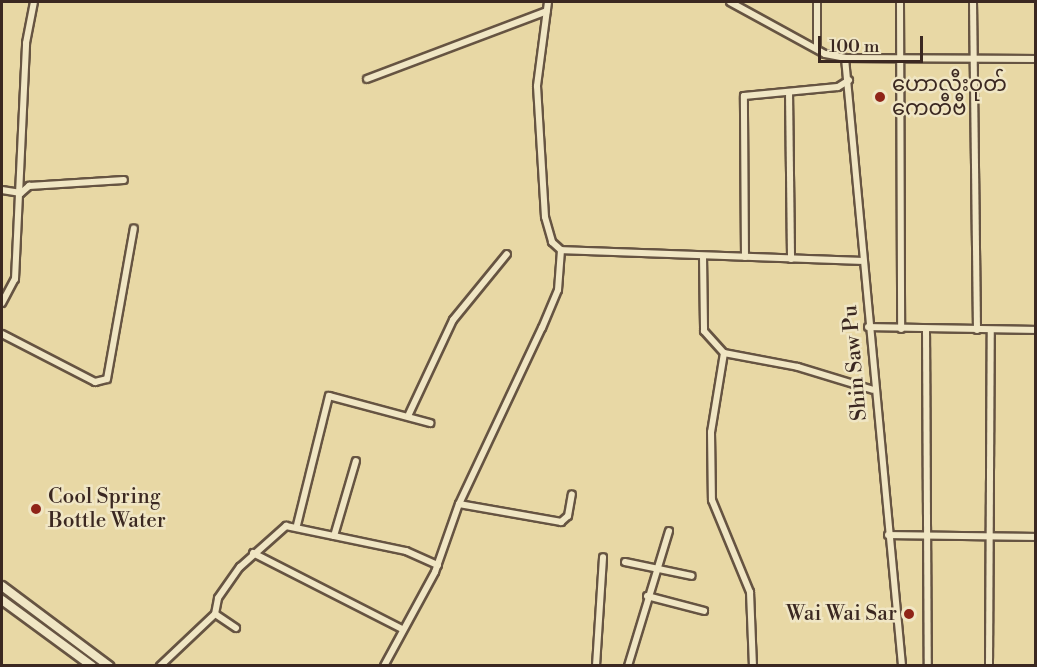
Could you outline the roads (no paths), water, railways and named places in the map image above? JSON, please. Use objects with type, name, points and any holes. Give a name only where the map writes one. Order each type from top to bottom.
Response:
[{"type":"main road","points":[[2,586],[109,666]]},
{"type":"main road","points":[[2,600],[92,666]]},
{"type":"street","points":[[2,303],[15,279],[21,193],[26,43],[34,2]]},
{"type":"street","points":[[548,2],[537,86],[546,233],[561,250],[861,261]]},
{"type":"street","points":[[730,2],[817,49],[845,58],[1035,59]]},
{"type":"street","points":[[817,2],[817,49]]},
{"type":"street","points":[[900,2],[901,329]]},
{"type":"street","points":[[973,2],[976,57],[978,330]]},
{"type":"street","points":[[367,79],[547,11]]},
{"type":"street","name":"Shin Saw Pu","points":[[845,58],[849,80],[861,261],[873,390],[902,666]]},
{"type":"street","points":[[745,257],[744,96],[838,87],[849,80]]},
{"type":"street","points":[[789,92],[790,259]]},
{"type":"street","points":[[21,193],[29,186],[124,180]]},
{"type":"street","points":[[2,190],[21,193]]},
{"type":"street","points":[[2,334],[95,381],[107,379],[134,228]]},
{"type":"street","points":[[384,666],[438,565],[459,504],[554,300],[561,250]]},
{"type":"street","points":[[409,414],[453,320],[507,254]]},
{"type":"street","points":[[703,256],[704,331],[724,353],[798,367],[873,390]]},
{"type":"street","points":[[868,327],[1035,330]]},
{"type":"street","points":[[926,329],[928,666]]},
{"type":"street","points":[[988,666],[991,330]]},
{"type":"street","points":[[724,353],[711,432],[712,500],[750,592],[753,666]]},
{"type":"street","points":[[297,525],[329,396],[409,414],[430,423]]},
{"type":"street","points":[[334,536],[356,460]]},
{"type":"street","points":[[459,504],[561,522],[568,516],[572,494]]},
{"type":"street","points":[[160,666],[215,614],[227,581],[275,532],[297,525],[334,536],[406,551],[438,565]]},
{"type":"street","points":[[628,666],[655,569],[669,531]]},
{"type":"street","points":[[888,535],[1035,537]]},
{"type":"street","points":[[253,554],[402,629]]},
{"type":"street","points":[[596,666],[603,557]]},
{"type":"street","points":[[625,562],[692,576]]},
{"type":"street","points":[[647,596],[704,611]]},
{"type":"street","points":[[215,614],[236,628]]},
{"type":"place","name":"ဟောလီးဝုတ် ကေတီဗီ","points":[[880,97]]},
{"type":"place","name":"Cool Spring Bottle Water","points":[[36,509]]},
{"type":"place","name":"Wai Wai Sar","points":[[909,614]]}]
